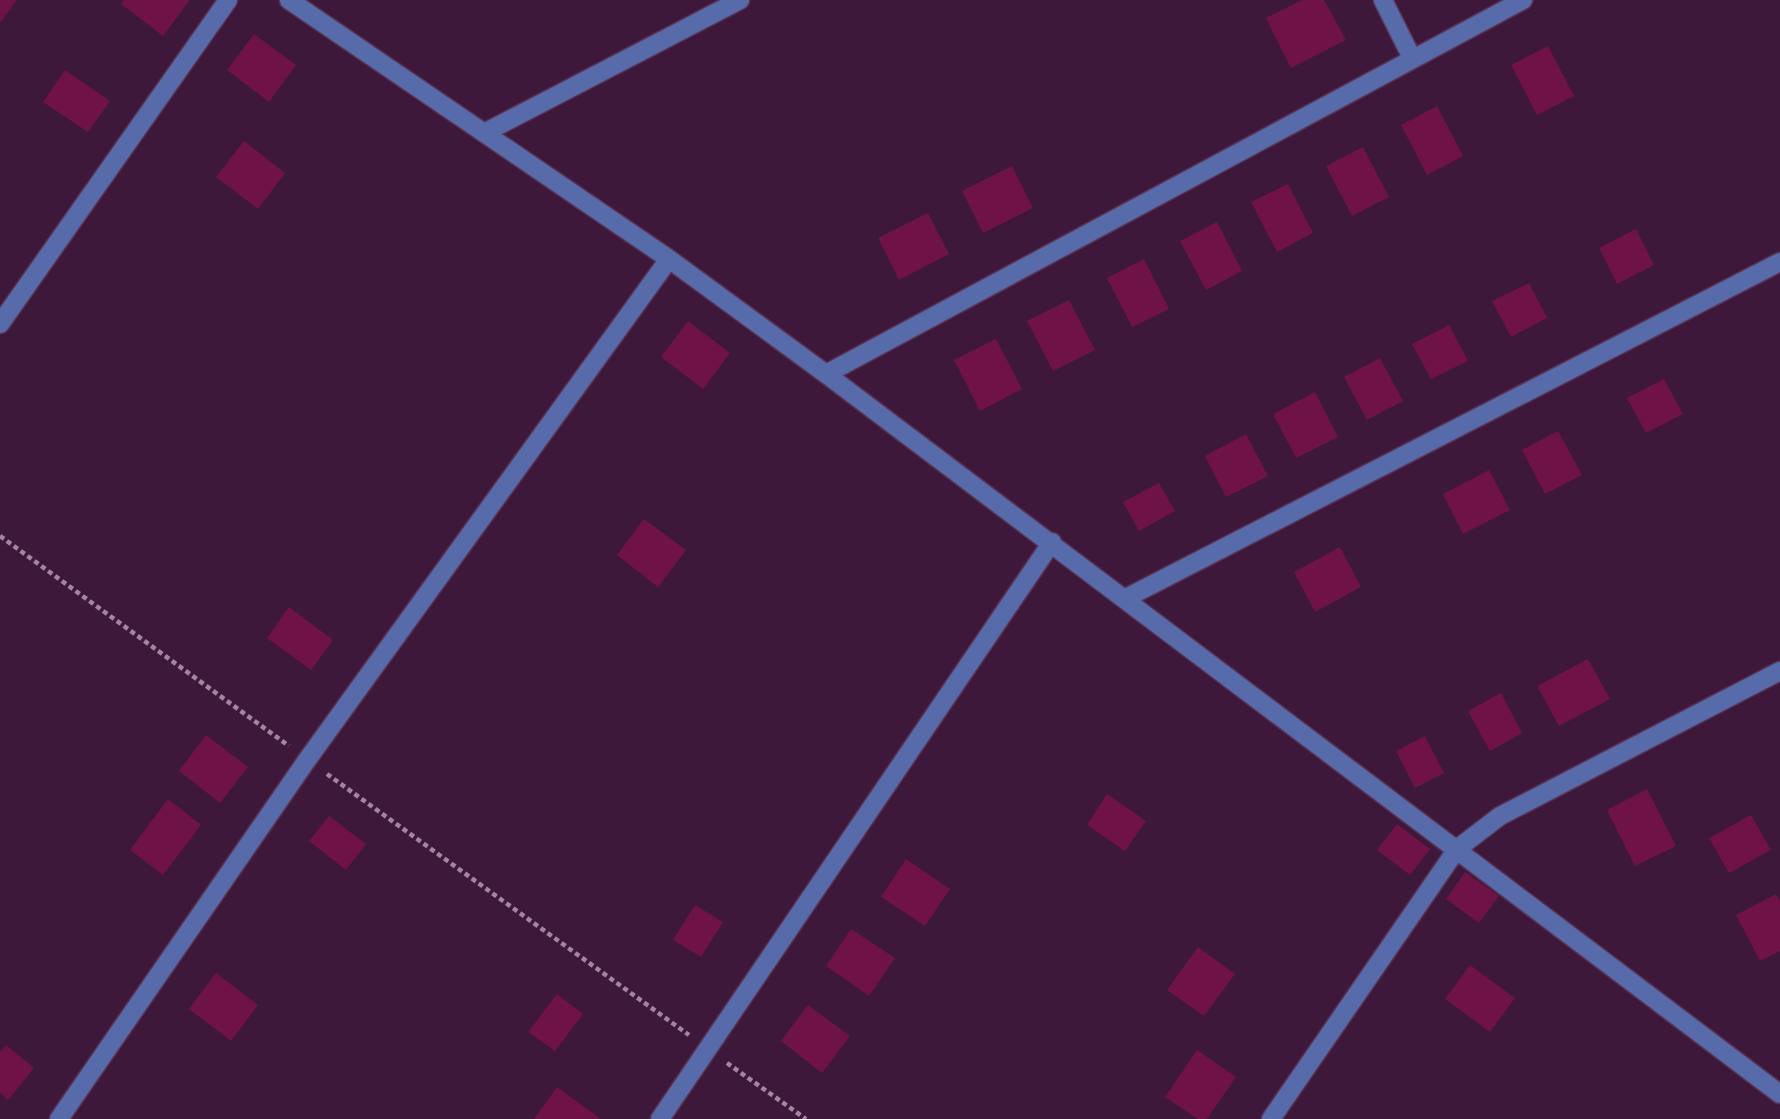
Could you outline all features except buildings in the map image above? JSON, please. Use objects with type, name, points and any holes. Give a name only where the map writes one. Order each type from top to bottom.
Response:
[{"type":"street","points":[[0,324],[228,0]]},
{"type":"street","points":[[289,0],[669,259],[826,374],[1780,1094]]},
{"type":"street","points":[[484,133],[740,0]]},
{"type":"street","points":[[1383,0],[1412,58]]},
{"type":"street","points":[[826,374],[1523,0]]},
{"type":"street","points":[[59,1119],[307,760],[669,259]]},
{"type":"street","points":[[1126,598],[1780,262]]},
{"type":"street","points":[[660,1119],[1052,542]]},
{"type":"street","points":[[1271,1119],[1457,849],[1500,816],[1780,671]]},
{"type":"path","points":[[0,536],[806,1119]]}]
